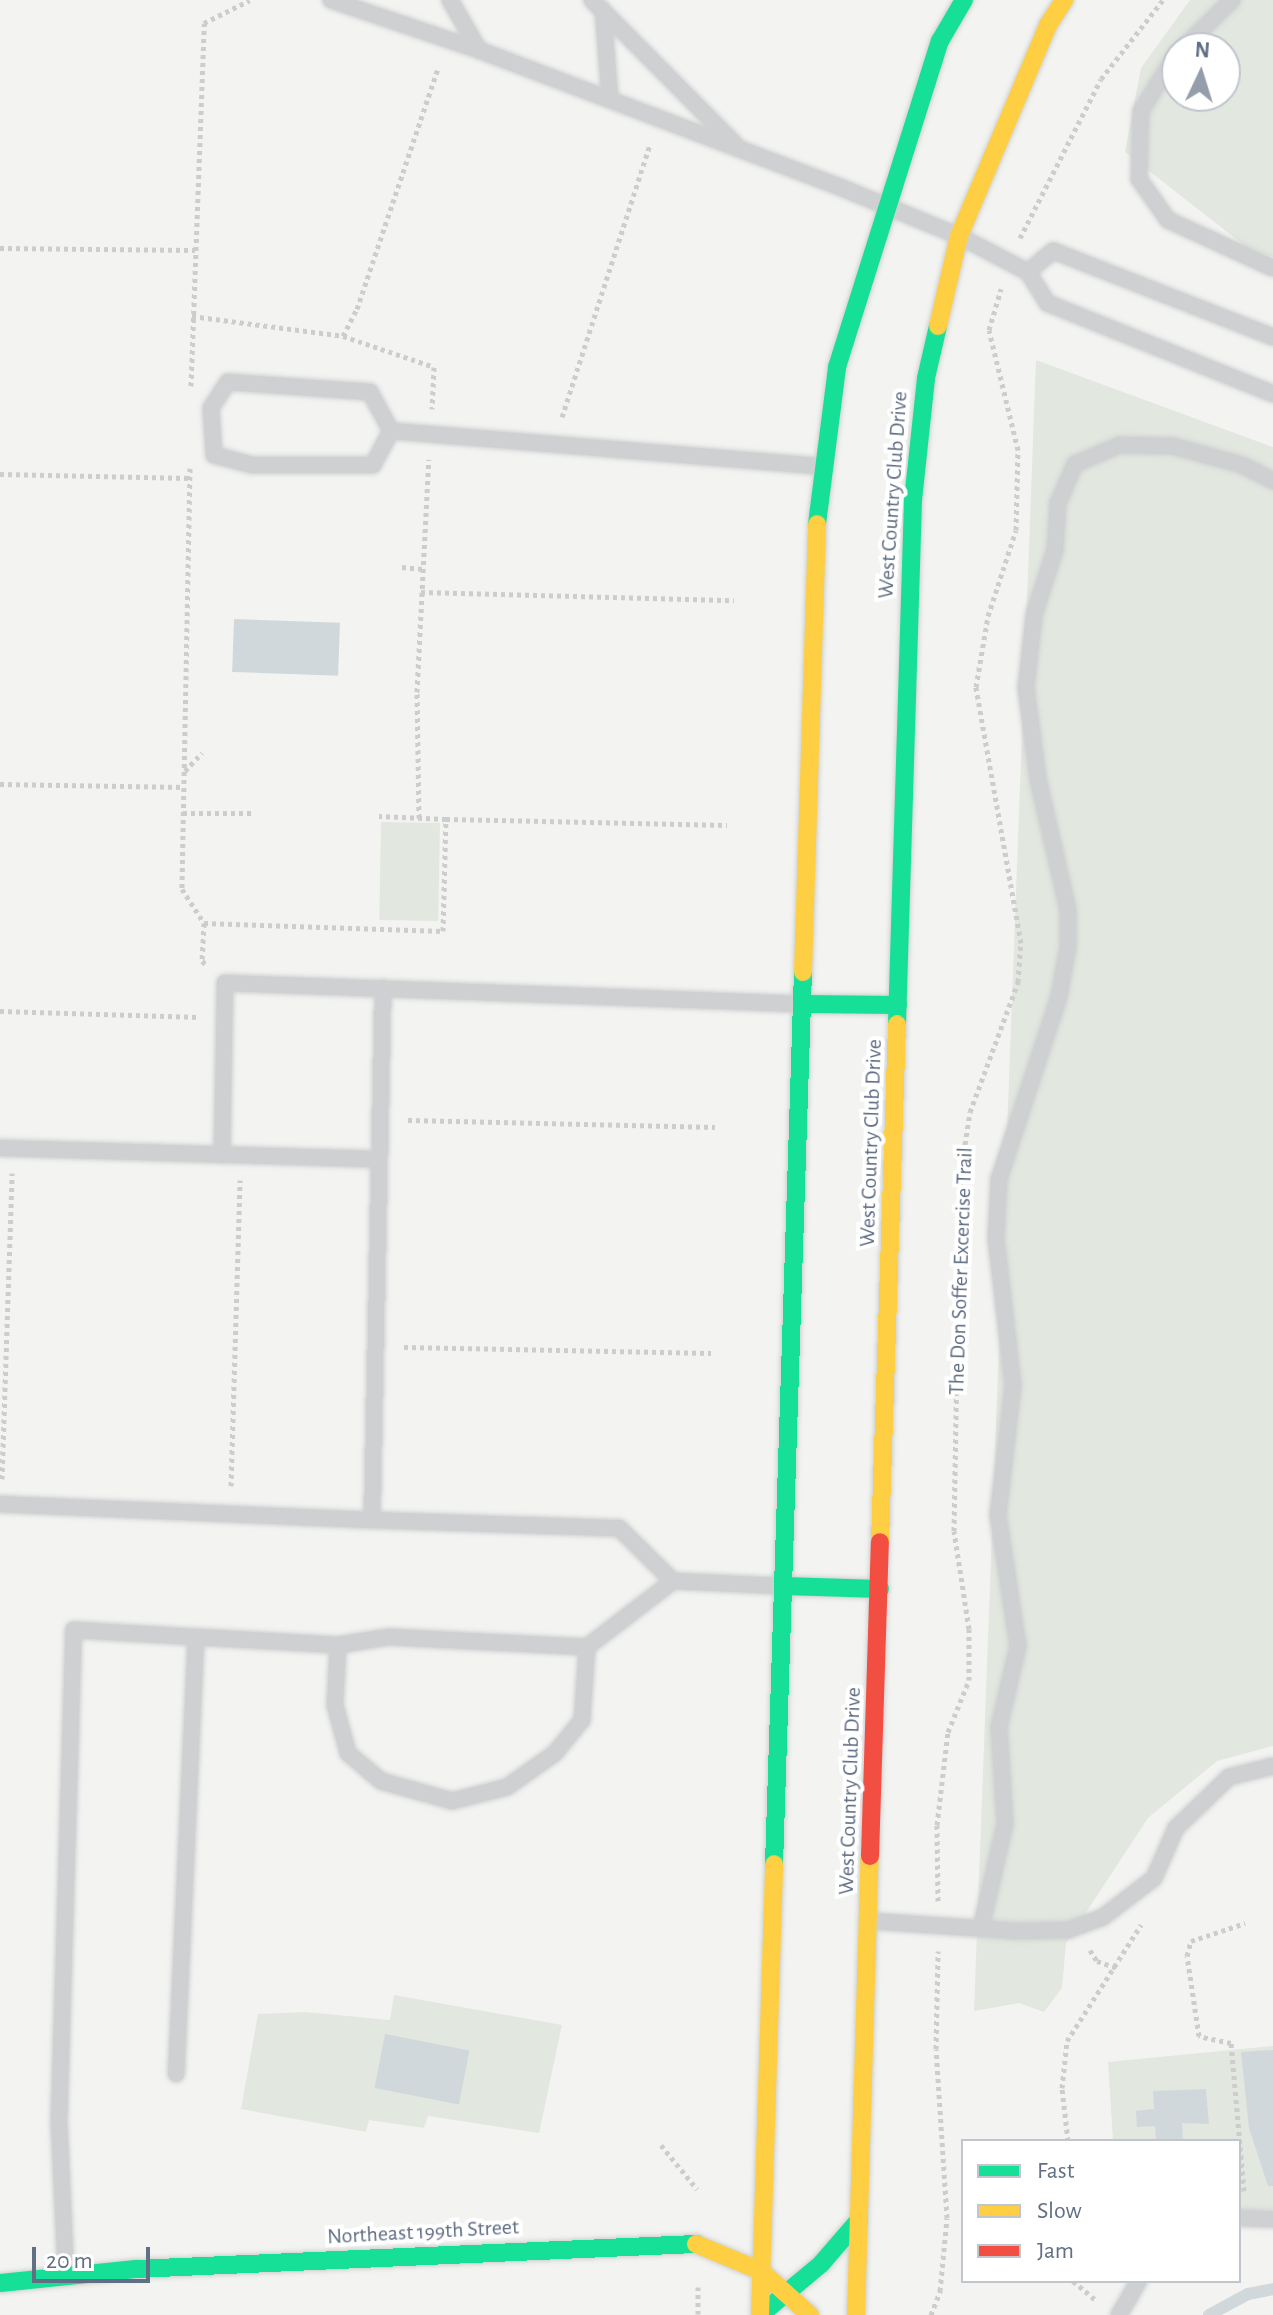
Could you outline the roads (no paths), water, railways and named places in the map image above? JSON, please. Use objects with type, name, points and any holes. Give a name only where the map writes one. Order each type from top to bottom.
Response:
[{"type":"street","points":[[760,2315],[821,467],[837,367],[940,41],[964,0]]},
{"type":"street","name":"West Country Club Drive","points":[[856,2315],[913,500],[926,378],[959,236],[1048,25],[1064,0]]},
{"type":"street","points":[[802,1004],[898,1005]]},
{"type":"street","points":[[784,1586],[880,1589]]},
{"type":"street","points":[[760,2315],[787,2293],[859,2220]]},
{"type":"street","name":"Northeast 199th Street","points":[[0,2283],[698,2244],[761,2271],[810,2315]]},
{"type":"lane","points":[[331,0],[479,50],[659,117],[959,236],[1028,272],[1047,303],[1273,394]]},
{"type":"lane","points":[[450,0],[479,50]]},
{"type":"lane","points":[[1199,32],[1232,0]]},
{"type":"lane","points":[[598,5],[610,99]]},
{"type":"lane","points":[[598,5],[739,148]]},
{"type":"lane","points":[[1161,79],[1141,111],[1139,179],[1168,220],[1273,268]]},
{"type":"lane","points":[[1028,272],[1053,251],[1273,337]]},
{"type":"lane","points":[[228,382],[370,392],[391,431],[373,465],[252,465],[214,455],[211,408],[228,382]]},
{"type":"lane","points":[[391,431],[821,467]]},
{"type":"lane","points":[[981,1928],[1005,1824],[999,1727],[1018,1646],[998,1515],[1013,1385],[996,1238],[999,1179],[1044,1047],[1068,947],[1068,910],[1038,779],[1026,688],[1034,615],[1055,550],[1058,503],[1075,464],[1120,445],[1173,446],[1242,465],[1273,481]]},
{"type":"lane","points":[[222,1155],[225,983],[802,1004]]},
{"type":"lane","points":[[372,1520],[383,988]]},
{"type":"lane","points":[[6,1148],[379,1159]]},
{"type":"lane","points":[[0,1504],[619,1528],[673,1581]]},
{"type":"lane","points":[[66,2277],[59,2121],[74,1630],[338,1645],[389,1637],[587,1647],[673,1581],[784,1586]]},
{"type":"lane","points":[[176,2074],[196,1637]]},
{"type":"lane","points":[[338,1645],[335,1705],[348,1753],[381,1781],[452,1801],[507,1787],[555,1753],[582,1720],[587,1647]]},
{"type":"lane","points":[[869,1921],[1068,1930],[1103,1917],[1154,1878],[1176,1828],[1229,1777],[1273,1766]]},
{"type":"lane","points":[[1242,2209],[1273,2219]]},
{"type":"lane","points":[[1119,2315],[1138,2283]]},
{"type":"waterway","points":[[1209,2315],[1248,2294],[1273,2289]]}]
